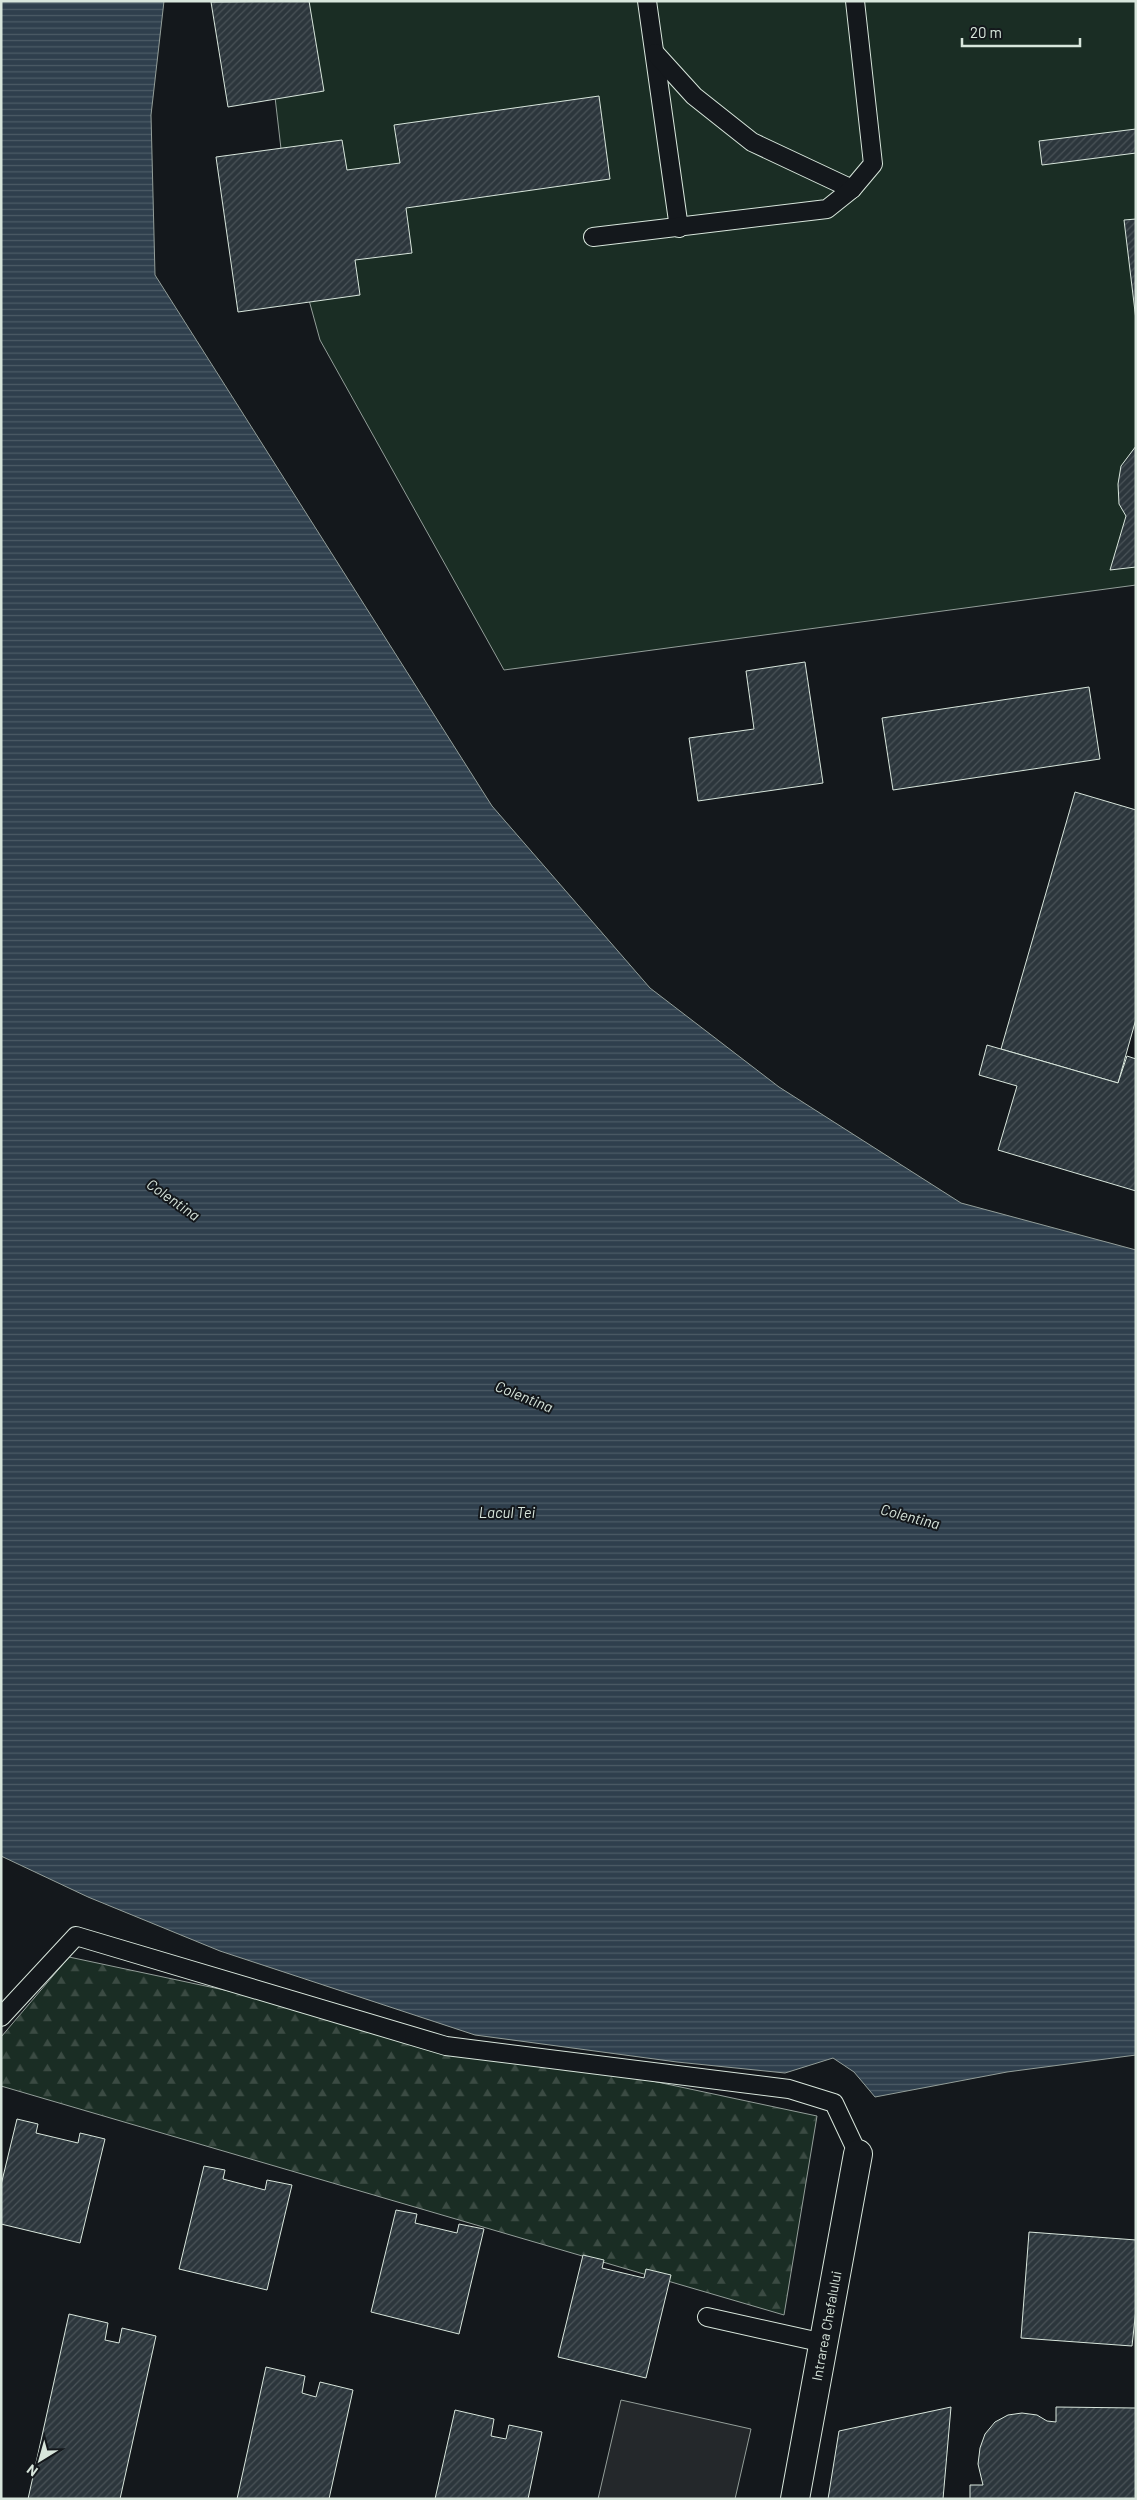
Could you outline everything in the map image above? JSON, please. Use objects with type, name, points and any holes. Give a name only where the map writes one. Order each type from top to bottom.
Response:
[{"type":"street","name":"Intrarea Chefalului","points":[[795,2499],[858,2154]]},
{"type":"lane","points":[[648,1],[679,228]]},
{"type":"lane","points":[[593,237],[826,209],[852,189],[873,164],[855,1]]},
{"type":"lane","points":[[655,53],[694,96],[752,142],[852,189]]},
{"type":"lane","points":[[1,2017],[76,1936],[446,2046],[789,2089],[834,2103],[858,2154]]},
{"type":"lane","points":[[707,2316],[824,2343]]},
{"type":"green space","points":[[273,1],[1136,1],[1136,585],[504,670],[320,340],[291,235],[267,28]]},
{"type":"green space","points":[[69,1957],[817,2116],[784,2315],[1,2086],[1,2037]]},
{"type":"shaded area","points":[[621,2400],[751,2429],[735,2499],[598,2499]]},
{"type":"water","name":"Lacul Tei","points":[[1,1],[164,1],[151,115],[155,275],[492,806],[650,988],[779,1087],[961,1203],[1136,1250],[1136,2055],[1007,2072],[875,2097],[854,2072],[833,2058],[785,2073],[677,2062],[475,2035],[220,1951],[88,1897],[1,1856]]},
{"type":"building","points":[[309,1],[324,91],[228,107],[211,2]]},
{"type":"building","points":[[599,96],[610,179],[406,208],[412,253],[355,260],[360,295],[238,312],[216,157],[342,140],[347,170],[400,163],[394,125]]},
{"type":"building","points":[[1136,129],[1136,153],[1042,165],[1039,141]]},
{"type":"building","points":[[1136,219],[1136,320],[1124,220]]},
{"type":"building","points":[[1136,446],[1136,567],[1110,570],[1126,516],[1119,504],[1118,484],[1121,466]]},
{"type":"building","points":[[805,662],[823,783],[698,801],[689,738],[754,729],[746,671]]},
{"type":"building","points":[[1089,687],[1100,759],[893,790],[882,718]]},
{"type":"building","points":[[1075,792],[1136,810],[1136,1019],[1118,1083],[1001,1049]]},
{"type":"building","points":[[987,1045],[1118,1083],[1127,1056],[1136,1059],[1136,1191],[998,1150],[1017,1086],[979,1075]]},
{"type":"building","points":[[17,2119],[38,2124],[36,2133],[78,2143],[80,2133],[105,2139],[80,2243],[1,2224],[1,2185]]},
{"type":"building","points":[[204,2166],[225,2170],[223,2179],[265,2190],[267,2180],[292,2185],[267,2290],[179,2269]]},
{"type":"building","points":[[396,2210],[417,2214],[415,2223],[457,2233],[459,2224],[484,2229],[459,2334],[371,2312]]},
{"type":"building","points":[[1029,2232],[1136,2240],[1136,2309],[1132,2346],[1021,2338]]},
{"type":"building","points":[[583,2255],[604,2260],[602,2268],[644,2278],[646,2269],[671,2275],[646,2378],[558,2357]]},
{"type":"building","points":[[69,2314],[108,2323],[105,2340],[119,2343],[122,2328],[156,2336],[120,2499],[28,2499]]},
{"type":"building","points":[[266,2367],[305,2376],[302,2393],[316,2397],[320,2382],[353,2390],[329,2499],[237,2499]]},
{"type":"building","points":[[951,2407],[943,2499],[828,2499],[839,2431]]},
{"type":"building","points":[[1056,2407],[1136,2408],[1136,2499],[970,2499],[970,2485],[983,2485],[978,2464],[980,2448],[985,2434],[995,2422],[1008,2415],[1022,2413],[1037,2415],[1047,2421],[1056,2422]]},
{"type":"building","points":[[455,2410],[494,2419],[491,2436],[506,2439],[509,2425],[542,2432],[528,2499],[435,2499]]},
{"type":"water label","name":"Colentina","points":[[173,1200]]},
{"type":"water label","name":"Colentina","points":[[524,1397]]},
{"type":"water label","name":"Colentina","points":[[910,1517]]}]
